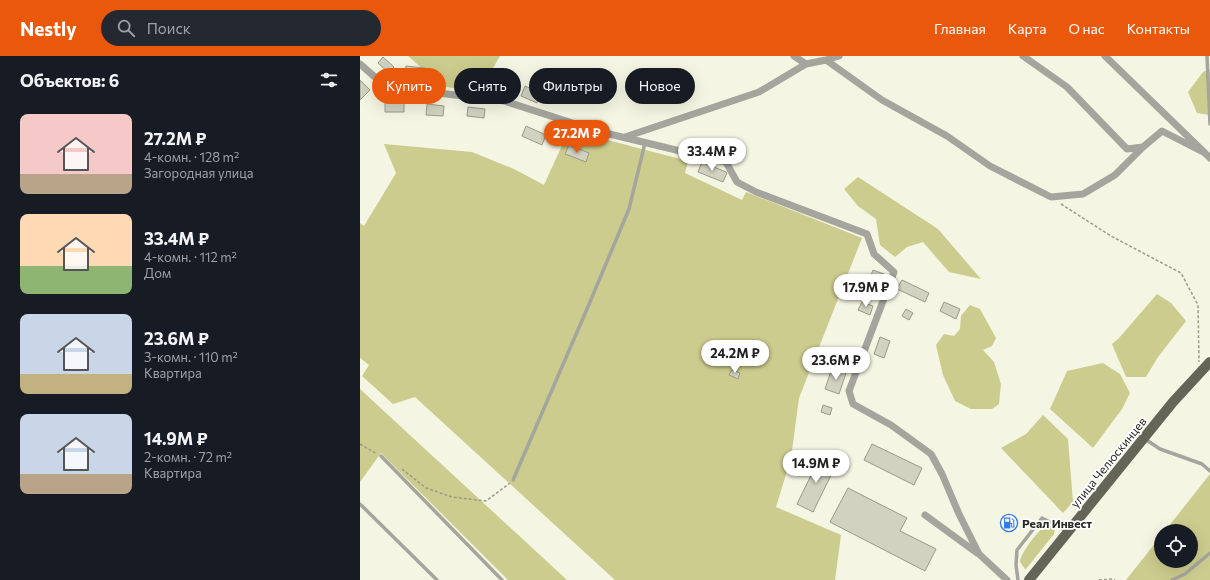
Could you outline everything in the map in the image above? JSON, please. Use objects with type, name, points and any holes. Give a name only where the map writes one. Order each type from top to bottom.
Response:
[{"type":"main road","name":"улица Челюскинцев","points":[[1029,580],[1173,402],[1210,362]]},
{"type":"street","points":[[794,56],[806,64]]},
{"type":"street","points":[[625,137],[759,92],[806,64],[839,56]]},
{"type":"street","points":[[1023,56],[1066,87],[1127,149],[1143,147]]},
{"type":"street","points":[[1105,56],[1208,155]]},
{"type":"street","points":[[826,60],[882,100],[947,136],[990,166],[1050,197],[1083,194],[1115,174],[1162,131],[1208,155]]},
{"type":"street","points":[[360,64],[376,78],[406,89],[504,101],[597,131],[726,162],[737,182],[756,192],[867,234],[874,254],[894,272],[849,391],[853,404],[891,425],[931,454],[942,474],[959,514],[979,554]]},
{"type":"street","points":[[925,515],[979,554],[1007,580]]},
{"type":"lane","points":[[1207,56],[1210,124]]},
{"type":"lane","points":[[513,480],[588,309],[629,209],[645,143]]},
{"type":"lane","points":[[1144,438],[1160,449],[1202,464],[1210,471]]},
{"type":"lane","points":[[381,456],[502,580]]},
{"type":"lane","points":[[360,504],[437,580]]},
{"type":"lane","points":[[1018,580],[1016,565],[1017,550],[1042,518],[1068,532]]},
{"type":"lane","points":[[1172,580],[1185,574],[1210,553]]},
{"type":"path","points":[[1050,197],[1111,236],[1181,273],[1198,305],[1199,374]]},
{"type":"path","points":[[360,444],[381,456]]},
{"type":"path","points":[[399,466],[426,488],[452,496],[486,501],[513,480]]},
{"type":"path","points":[[1099,580],[1115,580]]},
{"type":"green space","points":[[408,56],[500,56],[493,68],[454,68],[454,88],[446,87],[446,68],[422,68]]},
{"type":"green space","points":[[1210,69],[1210,115],[1197,113],[1188,92],[1203,72]]},
{"type":"green space","points":[[569,130],[688,161],[685,173],[742,200],[746,192],[862,238],[799,398],[791,458],[776,507],[841,535],[835,580],[615,580],[415,397],[393,404],[362,376],[369,365],[360,358],[360,223],[364,226],[396,173],[384,144],[472,152],[514,169],[544,185]]},
{"type":"green space","points":[[858,177],[938,229],[981,279],[949,272],[923,242],[907,247],[895,257],[880,245],[876,219],[858,206],[844,189]]},
{"type":"green space","points":[[1157,294],[1171,303],[1186,321],[1158,357],[1146,377],[1126,377],[1112,344]]},
{"type":"green space","points":[[970,305],[980,309],[996,338],[992,346],[983,350],[994,362],[1001,384],[999,404],[992,409],[971,409],[955,401],[943,375],[936,345],[944,334],[954,336],[960,329],[961,316]]},
{"type":"green space","points":[[1103,363],[1120,374],[1130,393],[1122,409],[1093,448],[1050,409],[1067,371]]},
{"type":"green space","points":[[360,389],[567,580],[508,580],[381,453],[360,482]]},
{"type":"green space","points":[[1043,415],[1068,439],[1073,502],[1063,513],[1001,448],[1026,434]]},
{"type":"green space","points":[[1210,474],[1210,580],[1126,580],[1154,545],[1154,568],[1198,568],[1198,524],[1171,524]]},
{"type":"green space","points":[[1050,524],[1055,529],[1054,534],[1025,569],[1020,562],[1023,553],[1037,534]]},
{"type":"building","points":[[383,57],[394,67],[384,68],[378,63]]},
{"type":"building","points":[[406,66],[425,68],[406,68]]},
{"type":"building","points":[[360,80],[370,90],[360,100]]},
{"type":"building","points":[[525,86],[529,88],[529,100],[521,96]]},
{"type":"building","points":[[385,104],[404,104],[404,112],[385,112]]},
{"type":"building","points":[[427,104],[444,106],[443,116],[426,115]]},
{"type":"building","points":[[468,107],[485,109],[484,118],[467,116]]},
{"type":"building","points":[[526,126],[546,135],[542,145],[522,136]]},
{"type":"building","points":[[569,145],[589,153],[586,162],[565,154]]},
{"type":"building","points":[[702,162],[726,172],[727,173],[723,182],[698,172]]},
{"type":"building","points":[[873,270],[884,274],[878,290],[867,286]]},
{"type":"building","points":[[902,280],[929,293],[925,302],[897,289]]},
{"type":"building","points":[[862,302],[873,306],[870,315],[858,310]]},
{"type":"building","points":[[944,302],[960,309],[956,319],[940,311]]},
{"type":"building","points":[[906,309],[913,313],[909,320],[902,316]]},
{"type":"building","points":[[880,337],[890,341],[884,358],[874,354]]},
{"type":"building","points":[[832,368],[846,373],[839,394],[825,389]]},
{"type":"building","points":[[732,370],[740,373],[738,379],[729,375]]},
{"type":"building","points":[[823,405],[832,408],[830,415],[821,412]]},
{"type":"building","points":[[872,444],[922,468],[914,485],[864,460]]},
{"type":"building","points":[[820,457],[836,465],[813,512],[797,504]]},
{"type":"building","points":[[848,488],[907,518],[900,531],[936,549],[925,571],[830,522]]},
{"type":"place","name":"Реал Инвест","points":[[1009,523]]}]
